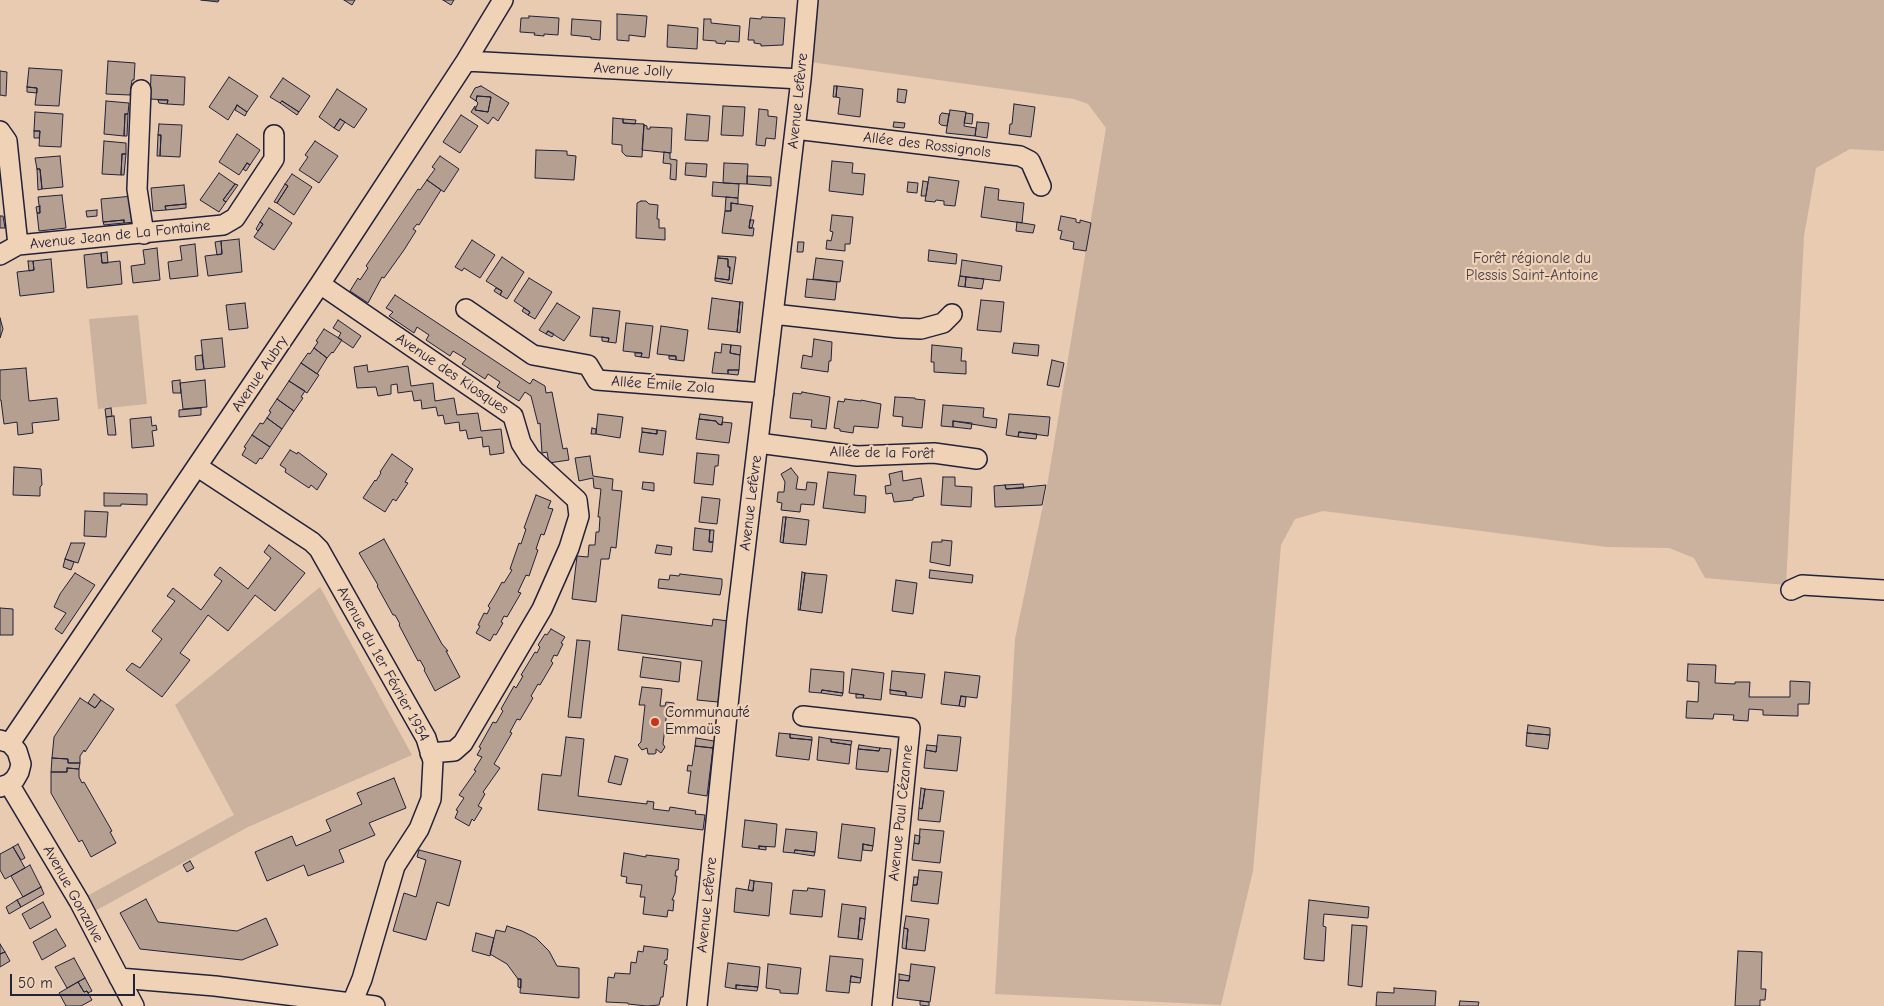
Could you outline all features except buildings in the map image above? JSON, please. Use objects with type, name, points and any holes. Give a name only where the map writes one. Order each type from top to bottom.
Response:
[{"type":"street","name":"Avenue Aubry","points":[[5,742],[198,467],[466,61],[503,0]]},
{"type":"street","name":"Avenue Lefèvre","points":[[697,1006],[737,618],[801,79],[808,0]]},
{"type":"street","name":"Avenue Jolly","points":[[466,61],[801,79]]},
{"type":"street","points":[[141,90],[137,188],[144,234]]},
{"type":"street","name":"Allée des Rossignols","points":[[795,129],[1020,156],[1030,162],[1041,186]]},
{"type":"street","points":[[0,131],[7,141],[18,246]]},
{"type":"street","name":"Avenue Jean de La Fontaine","points":[[0,255],[18,246],[222,225],[235,218],[274,159],[274,135]]},
{"type":"street","name":"Avenue des Kiosques","points":[[320,284],[513,416],[522,443],[530,457],[577,500],[579,516],[569,548],[542,609],[463,743],[454,752],[430,753]]},
{"type":"street","name":"Allée Émile Zola","points":[[466,309],[533,355],[588,364],[597,380],[764,393]]},
{"type":"street","points":[[773,314],[899,328],[921,328],[943,323],[952,314]]},
{"type":"street","name":"Allée de la Forêt","points":[[758,443],[857,456],[934,453],[977,459]]},
{"type":"street","name":"Avenue du 1er Février 1954","points":[[198,467],[312,542],[319,549],[426,738],[433,761],[431,799],[419,829],[395,866],[362,979],[352,1003]]},
{"type":"street","points":[[1791,590],[1802,584],[1884,590]]},
{"type":"street","name":"Avenue Paul Cézanne","points":[[803,716],[910,728],[882,1006]]},
{"type":"street","points":[[5,742],[17,751],[21,764],[19,772],[5,785]]},
{"type":"street","name":"Avenue Gonzalve","points":[[5,785],[79,901],[134,1006]]},
{"type":"street","points":[[119,978],[215,986],[375,1006]]},
{"type":"green space","name":"Forêt régionale du Plessis Saint-Antoine","points":[[810,0],[1884,0],[1884,151],[1850,149],[1816,168],[1804,236],[1786,585],[1705,578],[1694,558],[1669,548],[1607,547],[1323,511],[1295,519],[1281,545],[1253,871],[1221,1005],[995,994],[1015,639],[1047,486],[1106,128],[1088,104],[1074,99],[803,61]]},
{"type":"green space","points":[[138,315],[147,404],[98,409],[89,319]]},
{"type":"green space","points":[[320,587],[412,755],[248,827],[95,911],[87,896],[234,815],[175,705]]},
{"type":"place","name":"Communauté Emmaüs","points":[[655,722]]}]
